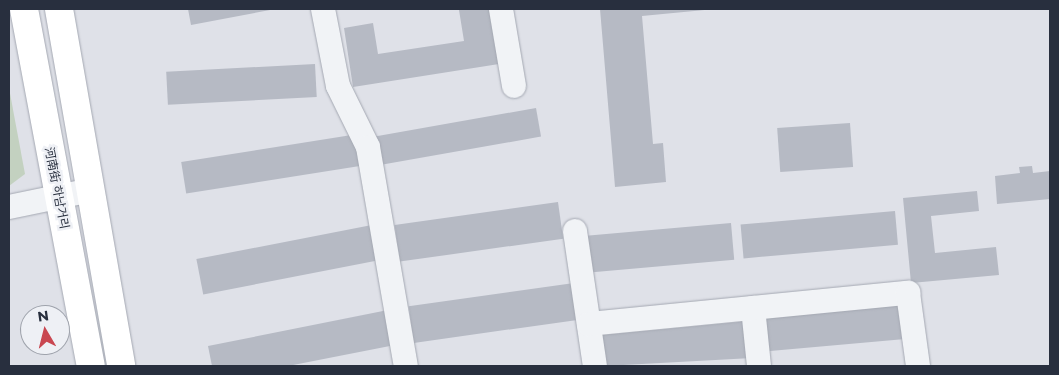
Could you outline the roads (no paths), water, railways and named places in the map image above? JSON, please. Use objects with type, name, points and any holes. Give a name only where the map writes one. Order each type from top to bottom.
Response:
[{"type":"main road","name":"河南街 하남거리","points":[[24,9],[91,366]]},
{"type":"main road","points":[[59,9],[121,366]]},
{"type":"street","points":[[323,9],[338,86],[368,147],[406,366]]},
{"type":"street","points":[[501,9],[514,86]]},
{"type":"street","points":[[9,206],[91,190]]},
{"type":"street","points":[[575,231],[595,366]]},
{"type":"street","points":[[589,324],[908,293],[918,366]]},
{"type":"street","points":[[753,308],[759,366]]}]
